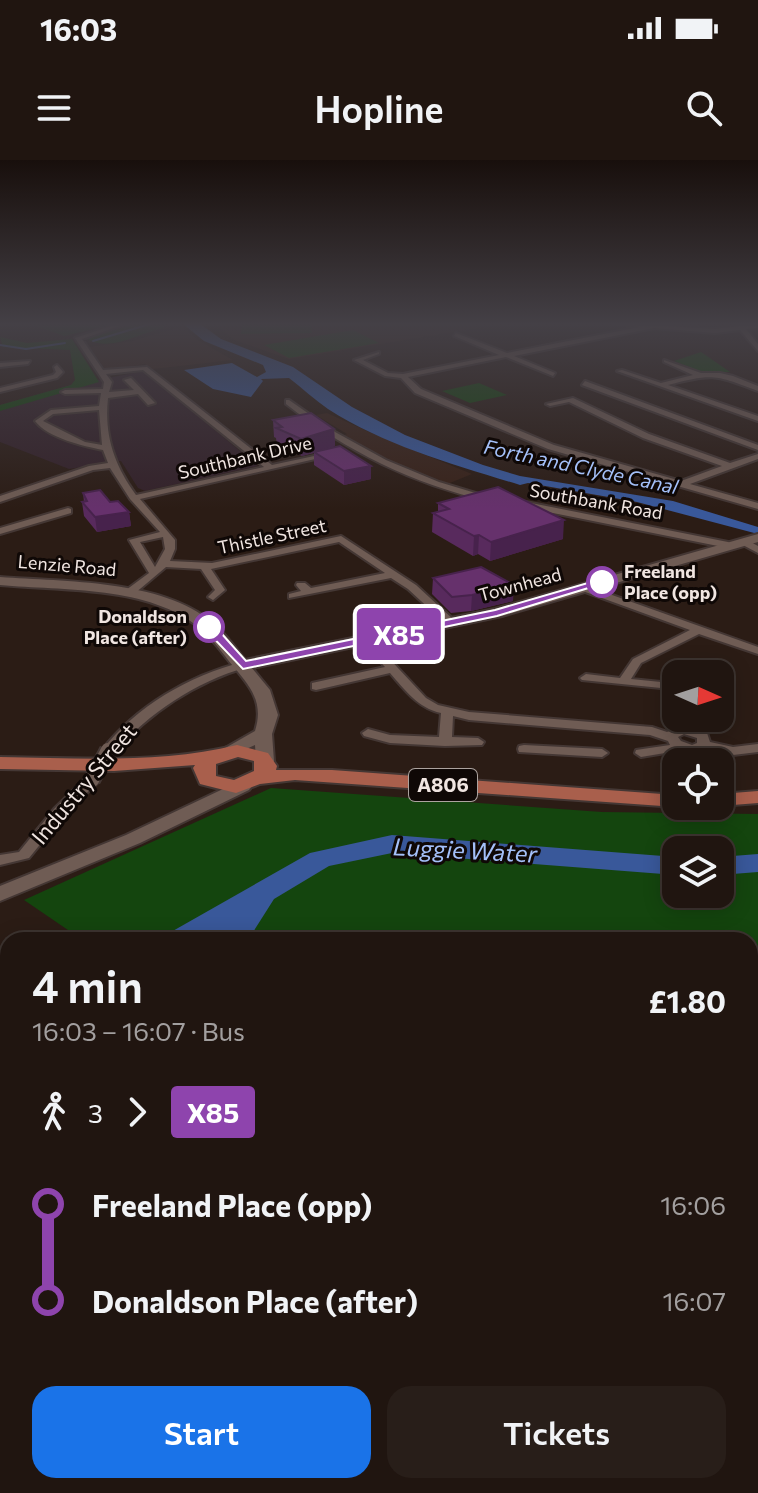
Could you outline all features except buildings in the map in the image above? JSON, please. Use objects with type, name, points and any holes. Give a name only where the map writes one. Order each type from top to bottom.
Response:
[{"type":"main road","name":"Townhead","points":[[243,665],[451,623],[728,545],[753,542]]},
{"type":"main road","name":"Lenzie Road","points":[[0,581],[130,592]]},
{"type":"main road","points":[[0,894],[223,798],[258,772],[269,715],[259,683],[209,627],[188,612],[130,592]]},
{"type":"main road","points":[[199,806],[206,778],[204,764],[263,734]]},
{"type":"main road","points":[[0,763],[250,752],[258,772]]},
{"type":"main road","points":[[111,758],[206,778],[222,786],[258,772]]},
{"type":"main road","name":"A806","points":[[258,772],[662,800]]},
{"type":"main road","points":[[734,799],[758,797]]},
{"type":"street","points":[[107,385],[101,408],[113,465],[134,498],[166,534],[171,547],[164,564],[130,592]]},
{"type":"street","points":[[133,385],[151,403]]},
{"type":"street","points":[[167,385],[269,467]]},
{"type":"street","points":[[412,385],[418,391],[456,404],[518,435],[758,506]]},
{"type":"street","points":[[591,385],[756,447]]},
{"type":"street","points":[[662,385],[758,419]]},
{"type":"street","points":[[65,392],[140,392]]},
{"type":"street","points":[[550,404],[570,400],[646,436],[727,465]]},
{"type":"street","name":"Southbank Road","points":[[289,402],[309,419],[362,449],[453,491],[502,501]]},
{"type":"street","points":[[101,408],[51,412],[42,415],[39,421],[43,426],[83,444],[107,448]]},
{"type":"street","name":"Southbank Drive","points":[[134,498],[362,449]]},
{"type":"street","points":[[682,484],[758,456]]},
{"type":"street","points":[[2,497],[92,468],[113,465]]},
{"type":"street","name":"Southbank Road","points":[[514,503],[728,545]]},
{"type":"street","points":[[0,531],[68,511]]},
{"type":"street","points":[[154,573],[134,540],[166,534]]},
{"type":"street","name":"Thistle Street","points":[[164,564],[205,567],[338,539],[345,540],[394,574]]},
{"type":"street","points":[[205,567],[219,585],[220,590],[213,597]]},
{"type":"street","points":[[293,596],[305,588],[394,574],[451,623]]},
{"type":"street","points":[[584,588],[758,651]]},
{"type":"street","points":[[624,680],[637,661],[698,630]]},
{"type":"street","points":[[366,640],[422,701],[447,712],[652,731],[676,742]]},
{"type":"street","name":"Industry Street","points":[[5,860],[24,855],[59,812],[111,758],[128,728],[186,687],[215,672],[243,665]]},
{"type":"street","points":[[316,686],[393,669]]},
{"type":"street","points":[[586,678],[657,685]]},
{"type":"street","points":[[445,742],[447,712]]},
{"type":"street","points":[[569,752],[573,722]]},
{"type":"street","points":[[676,742],[678,731],[694,731],[706,739],[704,745],[733,751],[758,748]]},
{"type":"street","points":[[368,733],[390,739],[478,742]]},
{"type":"street","points":[[641,753],[676,742]]},
{"type":"street","points":[[524,749],[602,753]]},
{"type":"street","points":[[758,1161],[758,1169]]},
{"type":"shaded area","points":[[70,385],[161,385],[258,466],[145,491],[138,488],[121,461],[69,469],[0,442],[0,405]]},
{"type":"shaded area","points":[[327,413],[472,474],[445,485],[408,470],[343,436],[347,434],[316,415]]},
{"type":"green space","points":[[70,385],[88,385],[0,411],[0,405]]},
{"type":"green space","points":[[484,385],[507,395],[470,403],[442,391]]},
{"type":"green space","points":[[271,788],[602,812],[662,813],[662,820],[734,820],[734,814],[758,814],[758,932],[67,932],[68,930],[24,900]]},
{"type":"water","points":[[207,385],[260,385],[251,397]]},
{"type":"water","points":[[298,385],[320,385],[352,407],[405,435],[483,465],[520,476],[673,501],[758,527],[758,534],[637,502],[528,483],[520,485],[397,444],[350,422]]},
{"type":"waterway","name":"Luggie Water","points":[[196,932],[320,859],[392,844],[662,865]]},
{"type":"waterway","name":"Luggie Water","points":[[734,865],[758,863]]},
{"type":"waterway","name":"Luggie Water","points":[[237,932],[260,897]]},
{"type":"bus line","name":"X85","points":[[209,627],[243,665],[497,613],[602,582]]},
{"type":"place","name":"Freeland Place (opp)","points":[[602,582]]},
{"type":"place","name":"Donaldson Place (after)","points":[[209,627]]},
{"type":"water label","name":"Forth and Clyde Canal","points":[[581,467]]}]
